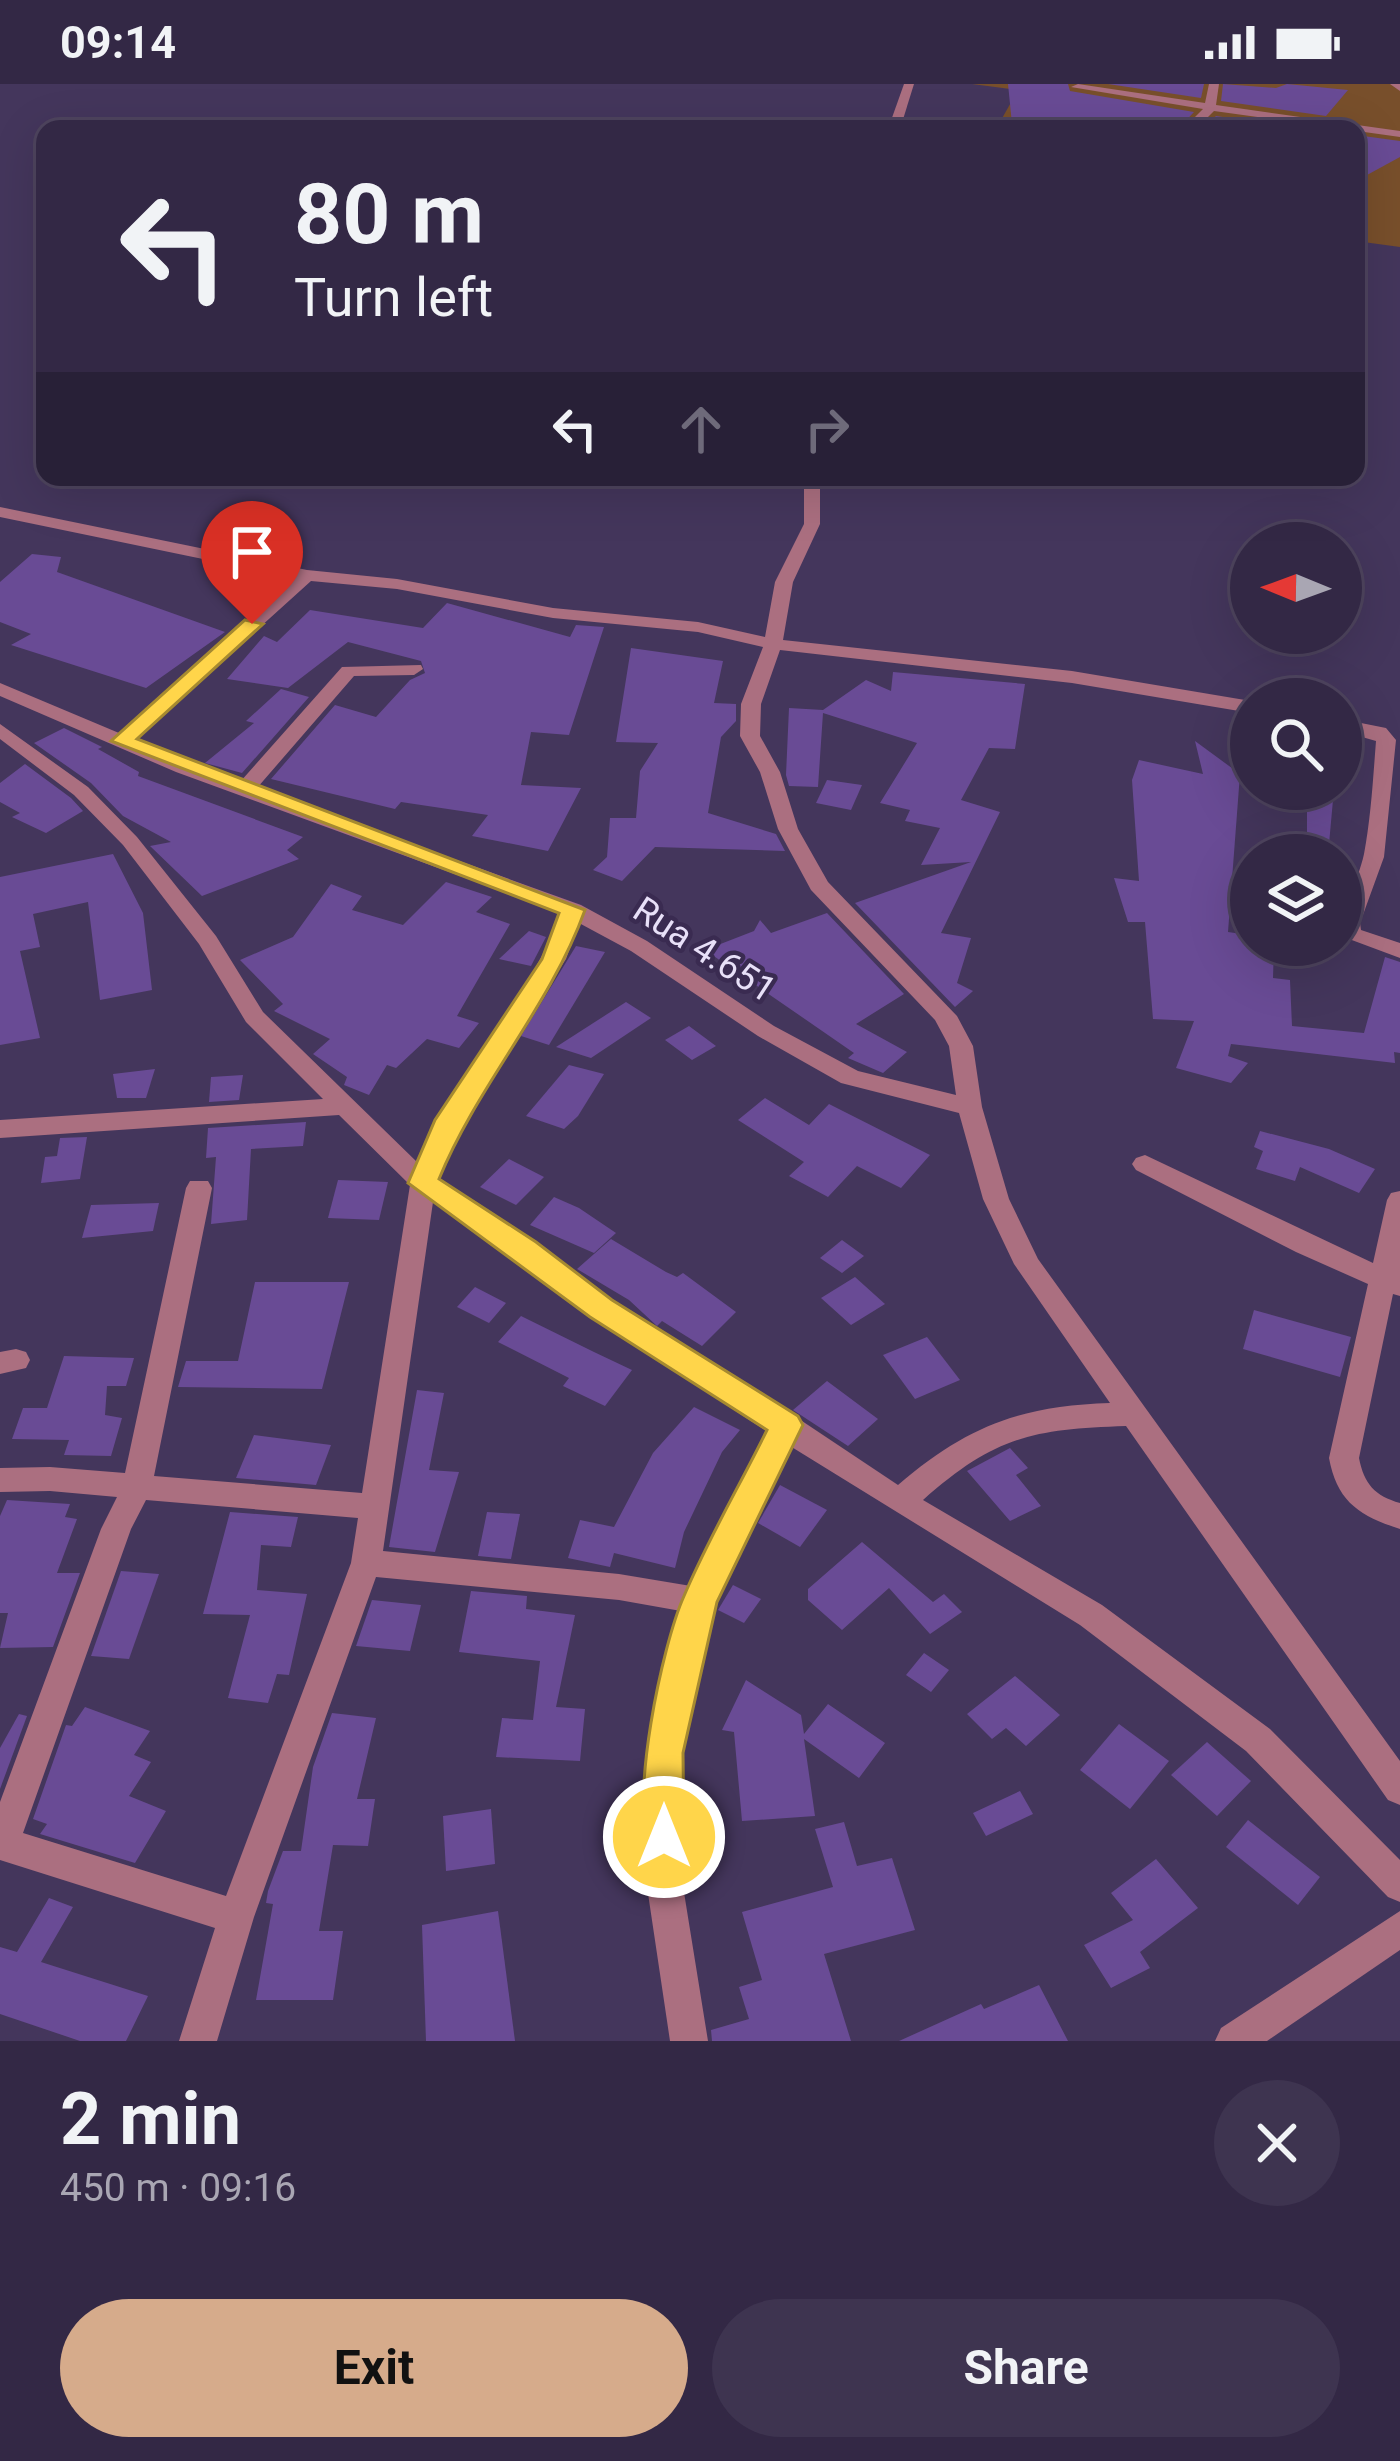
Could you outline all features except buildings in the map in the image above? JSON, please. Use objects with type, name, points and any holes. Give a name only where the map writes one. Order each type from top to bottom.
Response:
[{"type":"street","points":[[897,120],[909,84]]},
{"type":"street","points":[[1198,120],[1210,109],[1214,84]]},
{"type":"street","points":[[1076,87],[1273,120]]},
{"type":"street","points":[[1365,130],[1400,134]]},
{"type":"street","points":[[812,486],[812,524],[784,581],[773,644],[752,704],[750,736],[770,772],[788,829],[819,885],[945,1016],[961,1046],[970,1107],[996,1199],[1027,1264],[1400,1789]]},
{"type":"street","points":[[0,512],[307,574],[397,584],[553,613],[698,626],[773,644],[1072,677],[1230,703]]},
{"type":"street","points":[[122,741],[307,574]]},
{"type":"street","points":[[244,790],[349,670],[414,669]]},
{"type":"street","name":"Rua 4.651","points":[[0,688],[244,790],[573,910],[639,946],[766,1031],[850,1077],[911,1096],[970,1107]]},
{"type":"street","points":[[1362,729],[1379,732],[1386,740],[1376,856],[1368,890],[1349,923],[1351,934],[1400,951]]},
{"type":"street","points":[[0,730],[81,791],[130,841],[208,941],[254,1017],[423,1183],[526,1250],[601,1309],[900,1502],[1091,1615],[1258,1740],[1400,1885]]},
{"type":"street","points":[[198,2041],[236,1917],[366,1562],[423,1183],[449,1120],[555,959],[573,910]]},
{"type":"street","points":[[0,1129],[341,1106]]},
{"type":"street","points":[[1145,1164],[1392,1283]]},
{"type":"street","points":[[199,1188],[137,1487],[116,1529],[1,1844],[236,1917]]},
{"type":"street","points":[[1400,1200],[1392,1283],[1344,1458],[1348,1484],[1359,1502],[1400,1516]]},
{"type":"street","points":[[900,1502],[959,1449],[1019,1420],[1130,1414]]},
{"type":"street","points":[[689,2041],[664,1880],[664,1753],[699,1601],[786,1425]]},
{"type":"street","points":[[0,1480],[376,1507]]},
{"type":"street","points":[[366,1562],[619,1587],[699,1601]]},
{"type":"street","points":[[1234,2041],[1400,1929]]},
{"type":"shaded area","points":[[972,84],[1400,84],[1400,247],[1365,242],[1365,120],[1001,120],[1018,90]]},
{"type":"route","points":[[252,624],[122,741],[183,768],[384,837],[573,910],[555,959],[449,1120],[423,1183],[526,1250],[601,1309],[786,1425],[699,1601],[664,1753],[664,1837]]}]
